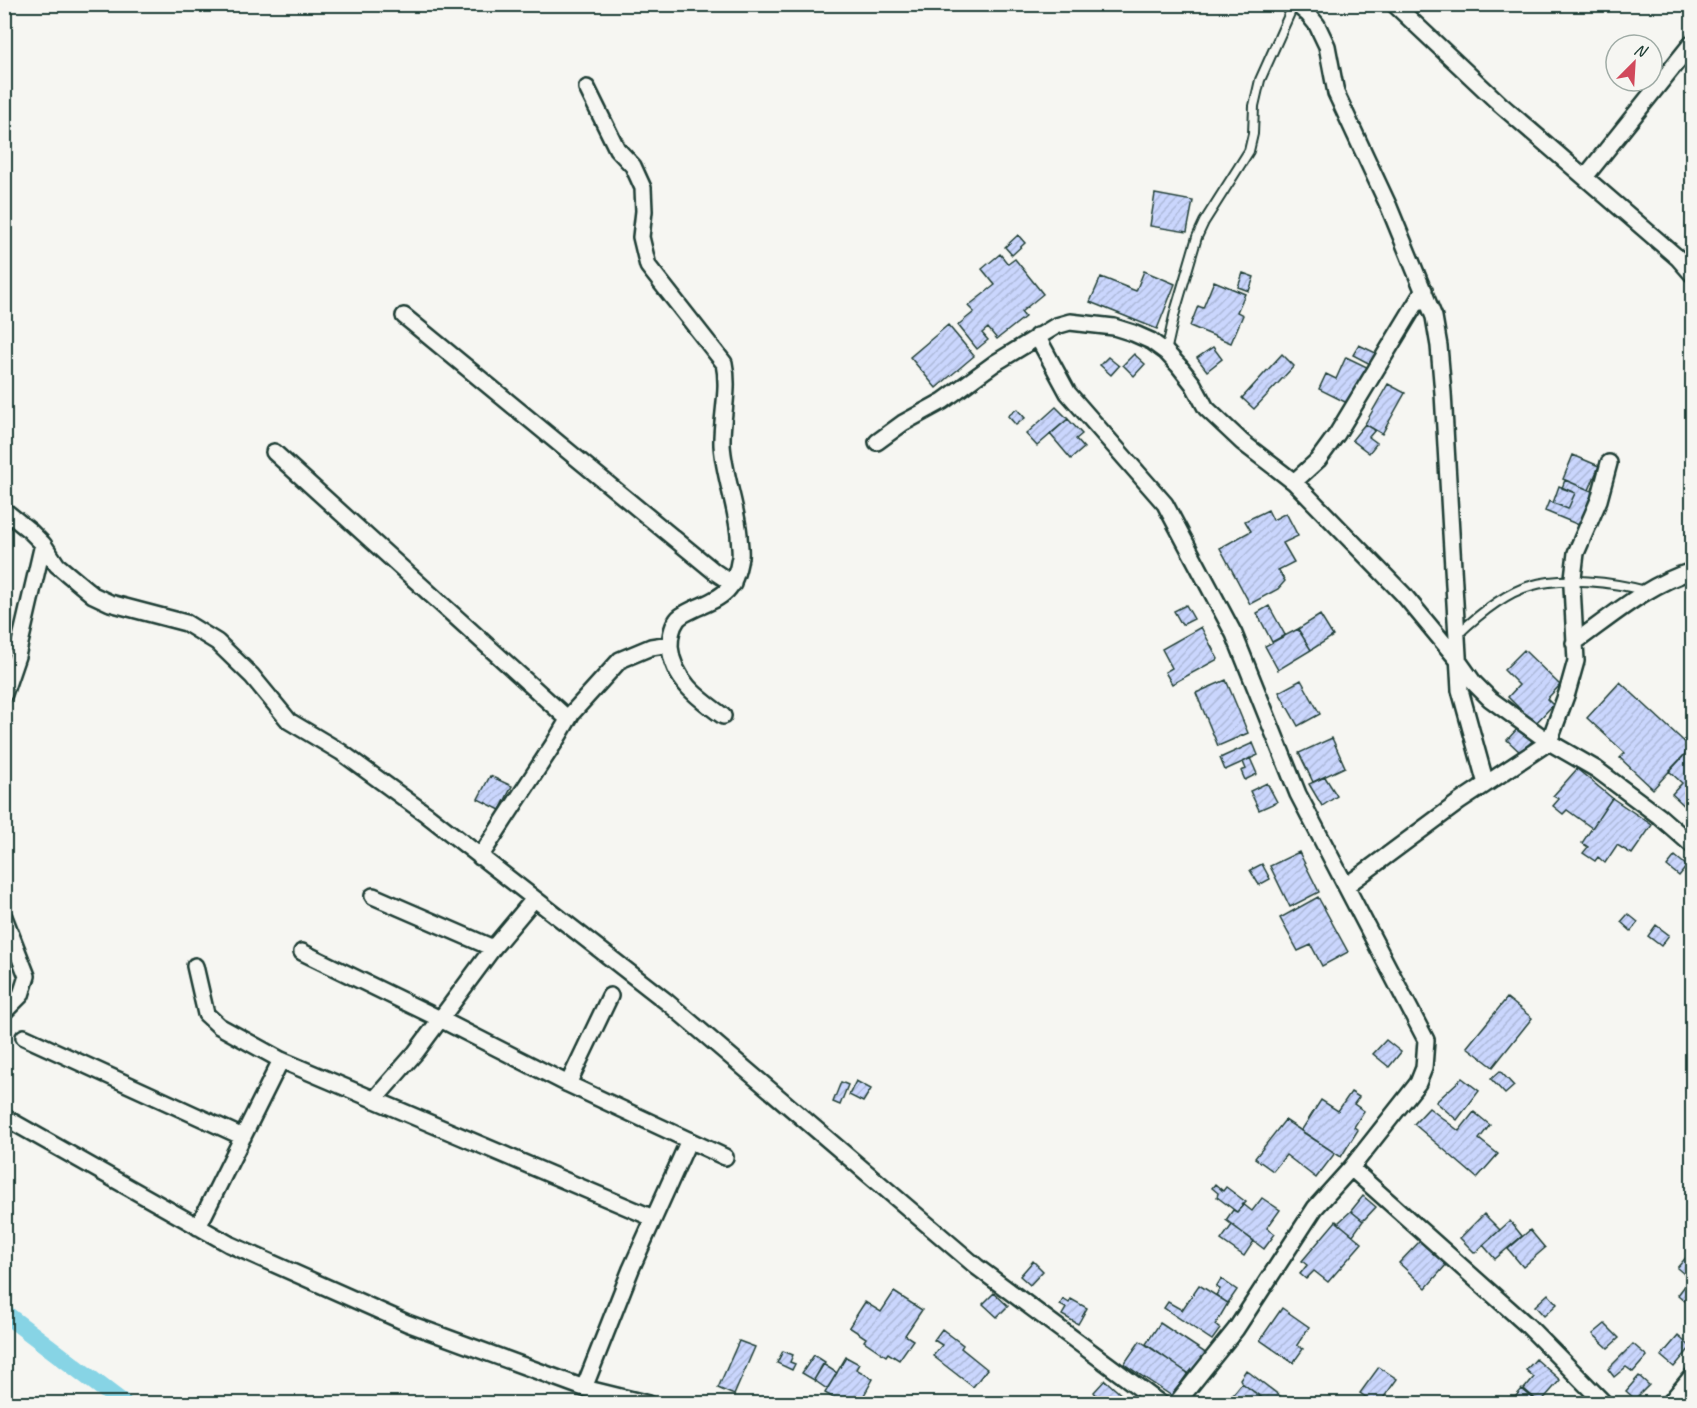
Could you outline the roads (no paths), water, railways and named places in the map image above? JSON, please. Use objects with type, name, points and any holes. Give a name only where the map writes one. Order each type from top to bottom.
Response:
[{"type":"street","points":[[1295,4],[1317,25],[1327,46],[1336,93],[1389,207],[1434,317],[1439,346],[1460,690],[1486,784]]},
{"type":"street","points":[[1394,4],[1501,105],[1678,258],[1692,274]]},
{"type":"street","points":[[1585,177],[1692,43]]},
{"type":"street","points":[[587,88],[617,149],[633,166],[643,188],[644,211],[641,237],[648,266],[724,363],[728,379],[724,402],[722,446],[737,513],[740,555],[733,584],[718,599],[692,610],[677,620],[670,644],[673,664],[682,681],[701,700],[723,716]]},
{"type":"street","points":[[1294,482],[1318,460],[1337,434],[1424,290]]},
{"type":"street","points":[[404,316],[715,572],[733,584]]},
{"type":"street","points":[[877,442],[903,423],[943,401],[994,363],[1056,326],[1070,322],[1114,327],[1151,341],[1166,352],[1193,384],[1206,408],[1242,442],[1294,482],[1404,595],[1474,683],[1490,699],[1549,742],[1596,770],[1659,816],[1692,845]]},
{"type":"street","points":[[1037,336],[1068,393],[1165,504],[1234,634],[1298,794],[1426,1040],[1424,1068],[1418,1083],[1351,1168],[1315,1208],[1236,1329],[1176,1404]]},
{"type":"street","points":[[274,452],[568,719]]},
{"type":"street","points":[[1346,886],[1486,784],[1549,742],[1576,661],[1572,582],[1576,553],[1599,500],[1609,463]]},
{"type":"street","points":[[4,510],[43,544],[57,565],[93,595],[111,603],[186,623],[217,642],[252,676],[290,721],[341,752],[667,1002],[978,1267],[1161,1404]]},
{"type":"street","points":[[4,694],[17,656],[43,544]]},
{"type":"street","points":[[1574,643],[1646,591],[1673,576],[1692,571]]},
{"type":"street","points":[[480,857],[572,713],[620,660],[651,647],[670,644]]},
{"type":"street","points":[[373,896],[493,948]]},
{"type":"street","points":[[374,1100],[416,1052],[493,948],[534,898]]},
{"type":"street","points":[[4,917],[27,976],[21,995],[4,1012]]},
{"type":"street","points":[[302,952],[568,1084],[725,1157]]},
{"type":"street","points":[[195,966],[206,1014],[219,1026],[281,1060],[653,1218]]},
{"type":"street","points":[[568,1084],[610,996]]},
{"type":"street","points":[[24,1037],[243,1137]]},
{"type":"street","points":[[198,1227],[281,1060]]},
{"type":"street","points":[[4,1117],[229,1244],[407,1323],[584,1388],[649,1404]]},
{"type":"street","points":[[584,1388],[653,1218],[689,1140]]},
{"type":"street","points":[[1351,1168],[1528,1326],[1605,1404]]},
{"type":"street","points":[[1669,1404],[1692,1376]]},
{"type":"lane","points":[[1166,352],[1197,237],[1249,151],[1254,134],[1254,106],[1260,80],[1295,4]]},
{"type":"lane","points":[[1456,636],[1475,617],[1512,593],[1530,586],[1551,582],[1620,584],[1646,591]]},
{"type":"waterway","points":[[4,1313],[124,1404]]}]
